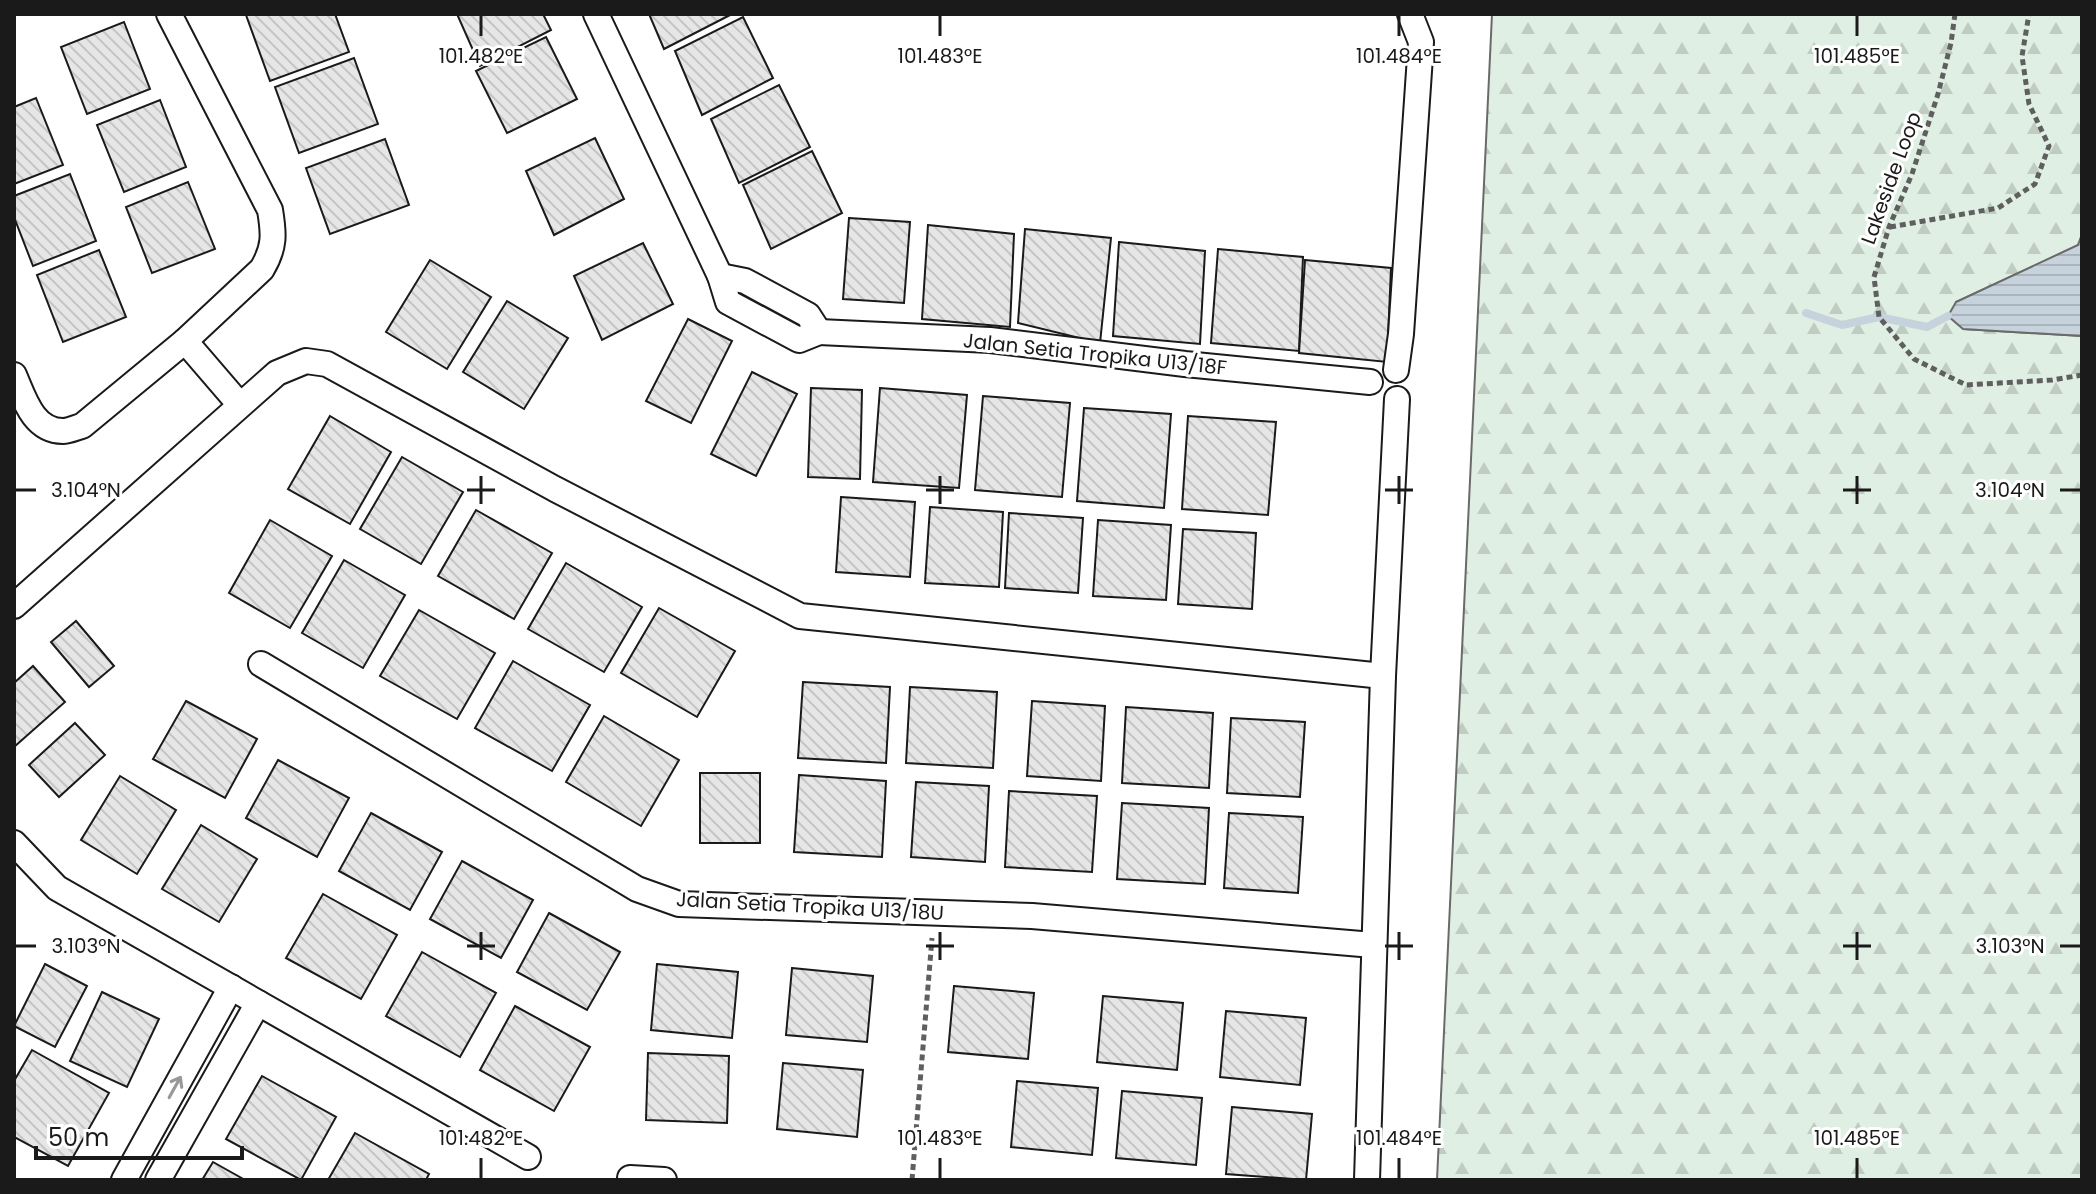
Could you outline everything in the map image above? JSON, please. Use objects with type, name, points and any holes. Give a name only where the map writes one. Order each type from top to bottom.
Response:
[{"type":"street","points":[[14,375],[28,409],[43,426],[64,432],[82,426],[185,341],[262,269],[270,257],[273,227],[270,210],[169,14]]},
{"type":"street","name":"Jalan Setia Tropika U13/18F","points":[[596,14],[720,276],[745,281],[808,315],[819,332],[990,340],[1185,364],[1370,382]]},
{"type":"street","points":[[1396,370],[1421,42],[1410,14]]},
{"type":"street","points":[[185,341],[240,405]]},
{"type":"street","points":[[14,606],[277,373],[306,361],[327,364],[555,489],[800,616],[1383,676]]},
{"type":"street","points":[[1367,1180],[1383,676],[1397,399],[1404,384],[1396,370],[1380,369],[1375,372],[1370,388],[1376,397],[1386,401],[1397,399]]},
{"type":"street","name":"Jalan Setia Tropika U13/18U","points":[[261,664],[637,889],[679,904],[1032,916],[1373,945]]},
{"type":"street","points":[[14,843],[57,888],[528,1157]]},
{"type":"street","points":[[124,1180],[231,987]]},
{"type":"street","points":[[158,1180],[258,1003]]},
{"type":"street","points":[[630,1178],[664,1180]]},
{"type":"path","name":"Lakeside Loop","points":[[1955,14],[1938,94],[1874,277],[1879,317],[1914,359],[1966,385],[2052,380],[2082,375]]},
{"type":"path","points":[[1889,227],[1998,208],[2035,184],[2049,146],[2029,104],[2022,56],[2029,14]]},
{"type":"path","points":[[912,1180],[934,913]]},
{"type":"green space","points":[[1492,14],[2082,14],[2082,234],[2079,245],[1956,302],[1964,329],[2082,336],[2082,1180],[1437,1180]]},
{"type":"shaded area","points":[[2082,234],[2082,336],[1963,329],[1948,316],[1956,302],[2078,245]]},
{"type":"building","points":[[248,14],[335,14],[349,52],[270,81]]},
{"type":"building","points":[[457,14],[543,14],[551,30],[480,66]]},
{"type":"building","points":[[649,14],[732,14],[664,49]]},
{"type":"building","points":[[743,17],[773,78],[702,115],[675,51]]},
{"type":"building","points":[[124,22],[150,89],[87,114],[61,47]]},
{"type":"building","points":[[546,37],[577,99],[507,133],[476,71]]},
{"type":"building","points":[[354,58],[378,124],[299,153],[275,87]]},
{"type":"building","points":[[779,85],[810,147],[739,183],[711,119]]},
{"type":"building","points":[[36,98],[63,165],[14,184],[14,107]]},
{"type":"building","points":[[160,100],[186,167],[124,192],[97,125]]},
{"type":"building","points":[[595,138],[624,199],[554,235],[526,171]]},
{"type":"building","points":[[385,139],[409,205],[330,234],[306,168]]},
{"type":"building","points":[[812,151],[842,213],[771,249],[743,185]]},
{"type":"building","points":[[70,174],[96,241],[33,266],[14,217],[14,196]]},
{"type":"building","points":[[188,182],[215,249],[152,273],[126,207]]},
{"type":"building","points":[[849,218],[910,222],[904,303],[843,299]]},
{"type":"building","points":[[928,225],[1014,234],[1010,327],[922,319]]},
{"type":"building","points":[[1025,229],[1111,238],[1100,343],[1018,323]]},
{"type":"building","points":[[1119,242],[1205,251],[1200,344],[1113,336]]},
{"type":"building","points":[[643,243],[673,304],[602,340],[574,276]]},
{"type":"building","points":[[1218,249],[1303,257],[1299,351],[1211,343]]},
{"type":"building","points":[[99,250],[126,317],[63,342],[37,275]]},
{"type":"building","points":[[430,260],[491,297],[447,369],[386,332]]},
{"type":"building","points":[[1305,260],[1391,268],[1387,362],[1299,353]]},
{"type":"building","points":[[507,301],[568,338],[524,409],[463,372]]},
{"type":"building","points":[[688,319],[732,341],[691,423],[646,401]]},
{"type":"building","points":[[752,372],[797,394],[756,476],[711,454]]},
{"type":"building","points":[[811,388],[862,390],[860,479],[808,477]]},
{"type":"building","points":[[880,388],[967,395],[959,488],[873,482]]},
{"type":"building","points":[[983,396],[1070,403],[1062,497],[975,490]]},
{"type":"building","points":[[1084,408],[1171,414],[1164,508],[1077,501]]},
{"type":"building","points":[[330,416],[391,452],[350,524],[288,489]]},
{"type":"building","points":[[1188,416],[1276,422],[1268,515],[1182,509]]},
{"type":"building","points":[[402,457],[463,492],[421,564],[360,529]]},
{"type":"building","points":[[841,497],[915,502],[910,577],[836,572]]},
{"type":"building","points":[[930,507],[1003,512],[999,587],[925,583]]},
{"type":"building","points":[[476,510],[552,553],[514,619],[438,576]]},
{"type":"building","points":[[1009,513],[1083,518],[1078,593],[1005,588]]},
{"type":"building","points":[[270,520],[332,556],[290,628],[229,593]]},
{"type":"building","points":[[1098,520],[1171,525],[1166,600],[1093,596]]},
{"type":"building","points":[[1183,529],[1256,533],[1252,609],[1178,604]]},
{"type":"building","points":[[344,560],[405,595],[363,668],[302,633]]},
{"type":"building","points":[[566,563],[642,607],[604,672],[528,629]]},
{"type":"building","points":[[659,608],[735,651],[697,717],[621,673]]},
{"type":"building","points":[[419,610],[495,653],[457,719],[380,676]]},
{"type":"building","points":[[76,621],[114,666],[89,687],[51,642]]},
{"type":"building","points":[[513,661],[590,705],[552,771],[475,728]]},
{"type":"building","points":[[33,666],[65,702],[14,747],[14,683]]},
{"type":"building","points":[[803,682],[890,687],[886,763],[798,758]]},
{"type":"building","points":[[910,687],[997,692],[993,768],[906,763]]},
{"type":"building","points":[[186,701],[257,739],[225,798],[153,759]]},
{"type":"building","points":[[1032,701],[1105,706],[1101,781],[1027,776]]},
{"type":"building","points":[[1126,707],[1213,713],[1209,788],[1122,783]]},
{"type":"building","points":[[604,716],[679,760],[641,826],[566,782]]},
{"type":"building","points":[[1231,718],[1305,722],[1300,797],[1227,793]]},
{"type":"building","points":[[75,723],[105,755],[59,797],[29,765]]},
{"type":"building","points":[[278,760],[349,798],[317,857],[246,818]]},
{"type":"building","points":[[700,773],[760,773],[760,843],[700,843]]},
{"type":"building","points":[[799,775],[886,781],[882,857],[794,852]]},
{"type":"building","points":[[120,776],[176,810],[137,874],[81,840]]},
{"type":"building","points":[[916,782],[989,786],[985,862],[911,857]]},
{"type":"building","points":[[1009,791],[1097,796],[1092,872],[1005,867]]},
{"type":"building","points":[[1122,803],[1209,808],[1205,884],[1117,879]]},
{"type":"building","points":[[371,813],[442,852],[410,910],[339,871]]},
{"type":"building","points":[[1229,813],[1303,817],[1298,893],[1224,888]]},
{"type":"building","points":[[201,825],[257,859],[219,922],[162,889]]},
{"type":"building","points":[[462,861],[533,900],[501,958],[430,919]]},
{"type":"building","points":[[323,894],[397,935],[361,999],[286,958]]},
{"type":"building","points":[[549,913],[620,952],[587,1010],[517,972]]},
{"type":"building","points":[[422,952],[496,993],[460,1057],[386,1016]]},
{"type":"building","points":[[45,964],[87,986],[55,1047],[14,1026]]},
{"type":"building","points":[[657,964],[738,972],[732,1038],[651,1030]]},
{"type":"building","points":[[792,968],[873,976],[867,1042],[786,1035]]},
{"type":"building","points":[[954,986],[1034,993],[1028,1059],[948,1052]]},
{"type":"building","points":[[102,992],[159,1019],[127,1087],[70,1061]]},
{"type":"building","points":[[1103,996],[1183,1003],[1177,1070],[1097,1062]]},
{"type":"building","points":[[515,1006],[590,1047],[554,1111],[480,1070]]},
{"type":"building","points":[[1226,1011],[1306,1018],[1300,1085],[1220,1077]]},
{"type":"building","points":[[32,1050],[109,1093],[68,1166],[14,1137],[14,1081]]},
{"type":"building","points":[[648,1053],[729,1056],[727,1123],[646,1120]]},
{"type":"building","points":[[783,1063],[863,1070],[857,1137],[777,1129]]},
{"type":"building","points":[[262,1076],[336,1117],[301,1180],[226,1139]]},
{"type":"building","points":[[1017,1081],[1098,1088],[1092,1155],[1011,1147]]},
{"type":"building","points":[[1122,1091],[1202,1098],[1196,1165],[1116,1158]]},
{"type":"building","points":[[1232,1107],[1312,1114],[1306,1180],[1226,1174]]},
{"type":"building","points":[[355,1133],[429,1174],[426,1180],[328,1180]]},
{"type":"building","points":[[213,1162],[245,1180],[202,1180]]},
{"type":"waterway","points":[[1806,313],[1842,325],[1879,317],[1927,327],[1948,316]]}]
